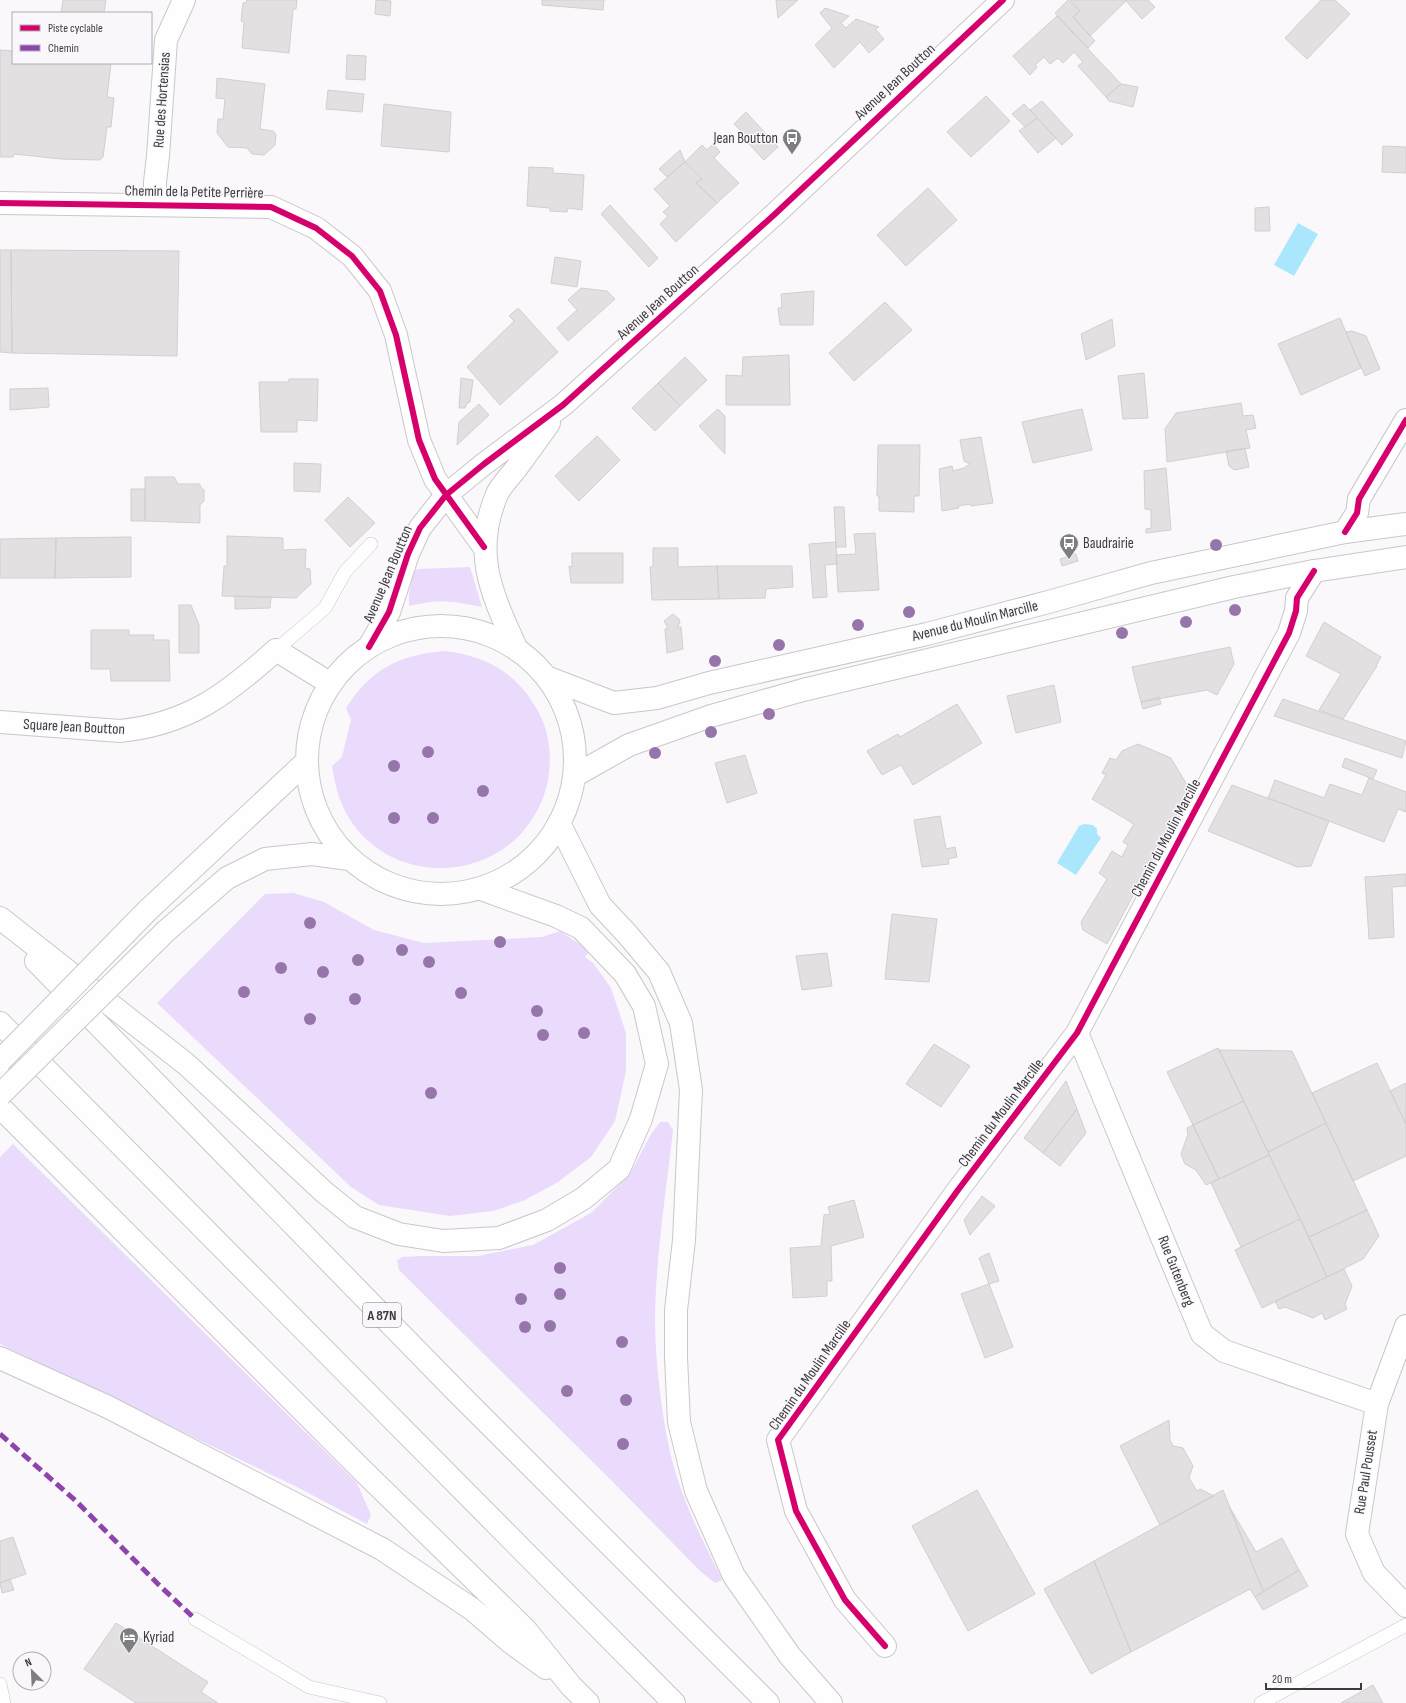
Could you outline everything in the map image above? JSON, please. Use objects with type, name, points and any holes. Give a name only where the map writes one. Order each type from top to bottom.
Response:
[{"type":"main road","name":"Rue des Hortensias","points":[[155,204],[155,182],[166,40],[184,0]]},
{"type":"main road","name":"Avenue Jean Boutton","points":[[369,647],[389,612],[408,554],[420,528],[446,495],[563,404],[775,214],[1003,0]]},
{"type":"main road","name":"Chemin de la Petite Perrière","points":[[0,203],[155,204],[271,207],[316,228],[352,256],[380,291],[396,335],[419,440],[436,479],[484,547]]},
{"type":"main road","name":"Avenue Jean Boutton","points":[[517,650],[501,613],[486,567],[484,547],[486,530],[499,492],[563,404]]},
{"type":"main road","points":[[1345,532],[1357,513],[1359,499],[1406,420]]},
{"type":"main road","name":"Avenue du Moulin Marcille","points":[[546,677],[614,703],[657,698],[709,682],[926,634],[1151,573],[1345,532],[1406,524]]},
{"type":"main road","name":"Avenue du Moulin Marcille","points":[[574,776],[628,745],[711,716],[795,692],[1234,587],[1314,571],[1406,557]]},
{"type":"main road","name":"Chemin du Moulin Marcille","points":[[885,1646],[845,1600],[796,1511],[778,1440],[958,1190],[1077,1033],[1289,633],[1295,616],[1297,598],[1314,571]]},
{"type":"main road","points":[[447,627],[470,630],[486,634],[517,650],[546,677],[561,702],[570,724],[575,758],[574,776],[569,798],[559,824],[539,852],[526,864],[512,874],[481,889],[450,894],[419,893],[388,884],[361,869],[349,859],[329,836],[321,822],[310,793],[306,762],[312,721],[323,696],[331,684],[342,670],[369,647],[401,632],[418,628],[447,627]]},
{"type":"main road","points":[[276,650],[331,684]]},
{"type":"main road","name":"Square Jean Boutton","points":[[0,722],[120,731],[166,723],[192,712],[218,698],[241,682],[276,650]]},
{"type":"main road","points":[[0,1061],[147,911],[306,762]]},
{"type":"main road","points":[[559,824],[600,905],[659,972],[681,1023],[691,1090],[684,1240],[676,1310],[676,1357],[679,1422],[696,1491],[734,1576],[790,1656],[831,1703]]},
{"type":"main road","points":[[0,1095],[166,931],[227,878],[265,859],[312,854],[349,859]]},
{"type":"main road","points":[[0,918],[186,1064],[324,1192],[356,1217],[399,1234],[443,1241],[499,1238],[547,1220],[584,1198],[619,1169],[641,1119],[657,1064],[644,1006],[625,974],[581,928],[556,916],[481,889]]},
{"type":"main road","name":"A 87N","points":[[0,924],[456,1391],[768,1703]]},
{"type":"main road","points":[[0,1023],[674,1703]]},
{"type":"main road","name":"Rue Gutenberg","points":[[1077,1033],[1202,1334],[1224,1351],[1377,1404]]},
{"type":"main road","points":[[0,1107],[351,1458],[525,1629],[571,1686],[588,1703]]},
{"type":"main road","name":"Rue Paul Pousset","points":[[1406,1326],[1377,1404],[1357,1534],[1374,1573],[1406,1606]]},
{"type":"main road","points":[[0,1358],[108,1407],[382,1549],[472,1609],[509,1641],[571,1686]]},
{"type":"lane","points":[[276,650],[325,608],[345,572],[371,544]]},
{"type":"lane","points":[[195,1619],[309,1687],[380,1703]]},
{"type":"lane","points":[[1262,1703],[1406,1625]]},
{"type":"lane","points":[[0,1684],[4,1703]]},
{"type":"shaded area","points":[[470,567],[482,607],[462,603],[446,602],[429,602],[409,606],[409,593],[414,571],[418,569]]},
{"type":"shaded area","points":[[443,651],[482,660],[494,666],[516,681],[525,691],[542,719],[549,745],[550,763],[548,781],[543,798],[535,815],[519,836],[499,852],[477,862],[453,867],[429,868],[406,863],[384,853],[365,838],[349,818],[340,800],[332,766],[342,757],[351,720],[346,708],[365,684],[376,674],[399,661],[413,656]]},
{"type":"shaded area","points":[[293,893],[324,902],[374,930],[424,943],[542,937],[560,931],[590,951],[585,957],[593,963],[611,988],[626,1033],[626,1071],[615,1121],[591,1157],[558,1182],[525,1200],[493,1211],[450,1216],[379,1205],[351,1187],[157,1003],[265,894]]},
{"type":"shaded area","points":[[660,1122],[668,1122],[673,1130],[657,1270],[655,1333],[659,1385],[664,1420],[674,1468],[691,1515],[722,1580],[715,1583],[700,1571],[611,1480],[399,1270],[397,1260],[403,1257],[421,1256],[478,1256],[533,1245],[591,1213],[630,1174],[651,1134]]},
{"type":"shaded area","points":[[13,1144],[357,1483],[371,1515],[367,1524],[297,1487],[0,1344],[0,1157]]},
{"type":"water","points":[[1298,223],[1318,234],[1294,276],[1274,265]]},
{"type":"water","points":[[1084,824],[1093,825],[1097,829],[1097,834],[1101,838],[1076,875],[1057,863],[1079,826]]},
{"type":"building","points":[[63,0],[106,0],[104,12],[61,12]]},
{"type":"building","points":[[247,0],[297,0],[296,9],[293,9],[289,53],[242,48],[244,22],[241,21],[243,3],[246,3]]},
{"type":"building","points":[[376,0],[391,1],[390,16],[375,14]]},
{"type":"building","points":[[542,0],[604,0],[603,10],[542,5]]},
{"type":"building","points":[[776,0],[798,0],[778,18]]},
{"type":"building","points":[[1068,0],[1080,11],[1073,17],[1095,41],[1088,48],[1055,13]]},
{"type":"building","points":[[1070,0],[1148,0],[1155,7],[1142,19],[1126,1],[1090,36],[1073,17],[1080,11]]},
{"type":"building","points":[[1321,0],[1335,0],[1350,14],[1307,59],[1285,38]]},
{"type":"building","points":[[825,8],[849,16],[841,23],[846,28],[856,19],[879,27],[875,29],[884,39],[869,53],[860,42],[834,68],[815,45],[832,28],[820,13]]},
{"type":"building","points":[[1057,16],[1121,84],[1106,97],[1078,66],[1083,62],[1074,52],[1063,63],[1058,58],[1050,64],[1044,57],[1035,65],[1037,67],[1030,75],[1013,56]]},
{"type":"building","points":[[0,50],[12,51],[12,64],[111,64],[107,97],[114,98],[111,127],[107,127],[103,157],[100,160],[61,159],[14,154],[13,157],[0,157]]},
{"type":"building","points":[[347,55],[366,56],[365,80],[346,79]]},
{"type":"building","points":[[217,78],[265,84],[260,129],[273,131],[276,135],[275,145],[264,155],[252,154],[247,148],[228,147],[217,133],[218,119],[223,119],[225,99],[216,98]]},
{"type":"building","points":[[1121,84],[1138,87],[1133,107],[1109,101],[1106,97]]},
{"type":"building","points":[[328,90],[364,94],[362,112],[326,109]]},
{"type":"building","points":[[986,96],[1010,121],[971,157],[947,132]]},
{"type":"building","points":[[1042,101],[1073,135],[1062,145],[1030,110]]},
{"type":"building","points":[[384,104],[451,112],[449,152],[381,146]]},
{"type":"building","points":[[1024,104],[1037,118],[1025,127],[1012,114]]},
{"type":"building","points":[[746,112],[778,147],[764,160],[749,144],[752,142],[734,124]]},
{"type":"building","points":[[1037,118],[1056,138],[1038,153],[1019,131]]},
{"type":"building","points":[[713,144],[720,152],[714,158],[739,183],[717,203],[696,183],[702,179],[685,162],[702,145],[707,150]]},
{"type":"building","points":[[1383,146],[1406,147],[1406,173],[1382,172]]},
{"type":"building","points":[[680,150],[685,162],[667,177],[659,169]]},
{"type":"building","points":[[685,162],[702,179],[696,183],[717,203],[676,242],[660,224],[668,216],[663,212],[670,206],[654,189]]},
{"type":"building","points":[[529,167],[553,168],[553,173],[584,175],[582,210],[568,208],[567,212],[550,211],[550,208],[527,206]]},
{"type":"building","points":[[928,188],[957,220],[906,266],[877,235]]},
{"type":"building","points":[[610,205],[658,258],[649,267],[601,214]]},
{"type":"building","points":[[1269,207],[1270,231],[1255,231],[1255,208]]},
{"type":"building","points":[[0,250],[11,250],[12,353],[0,352]]},
{"type":"building","points":[[11,250],[179,251],[177,356],[12,353]]},
{"type":"building","points":[[555,257],[581,261],[577,287],[551,283]]},
{"type":"building","points":[[581,288],[607,291],[615,299],[568,341],[557,328],[577,310],[568,300]]},
{"type":"building","points":[[814,291],[813,325],[780,325],[778,308],[782,308],[781,294]]},
{"type":"building","points":[[885,302],[912,330],[854,381],[829,353]]},
{"type":"building","points":[[518,308],[558,352],[500,405],[467,367],[514,321],[509,316]]},
{"type":"building","points":[[1340,318],[1361,368],[1301,395],[1278,344]]},
{"type":"building","points":[[1112,319],[1115,346],[1086,360],[1081,334]]},
{"type":"building","points":[[1352,331],[1366,336],[1380,369],[1365,376],[1346,332]]},
{"type":"building","points":[[789,355],[790,405],[726,405],[726,375],[742,376],[743,357]]},
{"type":"building","points":[[685,357],[707,380],[680,406],[658,383]]},
{"type":"building","points":[[1144,373],[1148,418],[1123,419],[1118,376]]},
{"type":"building","points":[[461,378],[473,380],[470,402],[467,403],[465,408],[459,408]]},
{"type":"building","points":[[289,379],[318,379],[317,421],[297,420],[297,432],[261,432],[259,382],[289,382]]},
{"type":"building","points":[[658,383],[680,406],[655,431],[632,408]]},
{"type":"building","points":[[48,388],[49,407],[10,410],[10,389]]},
{"type":"building","points":[[1241,403],[1243,416],[1253,415],[1256,428],[1246,430],[1250,448],[1167,462],[1165,429],[1176,413]]},
{"type":"building","points":[[479,404],[489,415],[457,445],[459,422]]},
{"type":"building","points":[[718,409],[725,416],[725,454],[699,426]]},
{"type":"building","points":[[1082,409],[1092,450],[1033,463],[1022,422]]},
{"type":"building","points":[[597,436],[620,460],[579,501],[555,476]]},
{"type":"building","points":[[981,437],[993,503],[958,506],[959,508],[942,511],[939,469],[952,466],[953,471],[964,468],[970,464],[964,461],[960,440]]},
{"type":"building","points":[[878,445],[920,445],[919,496],[914,496],[914,512],[879,511],[879,496],[877,496]]},
{"type":"building","points":[[1245,448],[1249,467],[1234,470],[1229,466],[1226,451]]},
{"type":"building","points":[[294,463],[321,464],[320,492],[294,491]]},
{"type":"building","points":[[1166,468],[1171,530],[1146,533],[1146,529],[1151,528],[1151,510],[1145,509],[1144,471]]},
{"type":"building","points":[[145,477],[174,477],[178,484],[200,484],[204,490],[204,501],[200,505],[200,523],[145,521]]},
{"type":"building","points":[[131,489],[145,489],[145,521],[131,521]]},
{"type":"building","points":[[348,497],[375,523],[350,547],[325,520]]},
{"type":"building","points":[[834,507],[844,507],[846,547],[836,547]]},
{"type":"building","points":[[875,533],[879,590],[838,592],[836,555],[856,554],[854,534]]},
{"type":"building","points":[[227,536],[283,538],[283,550],[306,549],[305,568],[310,569],[311,584],[296,598],[222,596],[224,566],[227,566]]},
{"type":"building","points":[[131,537],[131,577],[55,578],[56,538]]},
{"type":"building","points":[[56,538],[55,578],[0,578],[0,539]]},
{"type":"building","points":[[836,542],[837,564],[825,565],[827,597],[813,598],[809,544]]},
{"type":"building","points":[[653,548],[678,548],[678,567],[717,566],[719,599],[652,600],[650,567],[653,567]]},
{"type":"building","points":[[572,553],[623,553],[623,583],[571,583],[569,566],[572,567]]},
{"type":"building","points":[[1076,554],[1078,561],[1062,566],[1060,559]]},
{"type":"building","points":[[717,566],[792,566],[793,587],[766,589],[765,598],[719,599]]},
{"type":"building","points":[[235,596],[271,597],[270,608],[235,609]]},
{"type":"building","points":[[179,605],[191,605],[199,625],[199,653],[179,653]]},
{"type":"building","points":[[673,614],[679,619],[680,623],[677,627],[681,627],[683,649],[667,653],[665,629],[668,628],[664,621]]},
{"type":"building","points":[[1324,622],[1381,657],[1377,666],[1343,719],[1319,710],[1341,674],[1306,656]]},
{"type":"building","points":[[91,630],[129,630],[129,635],[154,635],[153,640],[169,640],[170,681],[111,681],[110,669],[91,669]]},
{"type":"building","points":[[1230,647],[1234,664],[1217,695],[1207,690],[1141,702],[1132,667]]},
{"type":"building","points":[[1054,685],[1061,722],[1016,733],[1007,696]]},
{"type":"building","points":[[1159,697],[1161,704],[1143,709],[1141,702]]},
{"type":"building","points":[[1283,699],[1406,741],[1402,758],[1274,716]]},
{"type":"building","points":[[957,704],[982,743],[913,785],[901,765],[882,775],[867,751],[898,734],[900,737]]},
{"type":"building","points":[[1138,744],[1171,758],[1190,790],[1107,944],[1083,930],[1081,922],[1107,879],[1099,873],[1112,851],[1122,857],[1128,845],[1123,842],[1134,824],[1092,799],[1106,775],[1102,773],[1110,758],[1116,760],[1122,751]]},
{"type":"building","points":[[745,755],[757,793],[727,803],[715,763]]},
{"type":"building","points":[[1345,758],[1377,770],[1373,779],[1342,767]]},
{"type":"building","points":[[1369,778],[1406,792],[1406,812],[1398,809],[1384,842],[1268,798],[1275,780],[1324,798],[1330,784],[1362,795]]},
{"type":"building","points":[[1232,785],[1329,821],[1311,866],[1297,867],[1208,831]]},
{"type":"building","points":[[940,816],[946,849],[955,847],[957,857],[948,859],[949,864],[922,867],[914,820]]},
{"type":"building","points":[[1406,874],[1406,886],[1392,887],[1394,937],[1369,939],[1365,877]]},
{"type":"building","points":[[892,914],[937,919],[929,982],[885,979]]},
{"type":"building","points":[[827,953],[832,986],[802,990],[796,956]]},
{"type":"building","points":[[934,1044],[970,1066],[941,1107],[906,1084]]},
{"type":"building","points":[[1218,1048],[1244,1101],[1193,1125],[1167,1072]]},
{"type":"building","points":[[1219,1050],[1292,1051],[1326,1123],[1268,1152]]},
{"type":"building","points":[[1377,1063],[1406,1124],[1406,1156],[1353,1181],[1312,1093]]},
{"type":"building","points":[[1066,1081],[1077,1109],[1043,1153],[1024,1138]]},
{"type":"building","points":[[1406,1083],[1406,1124],[1390,1091]]},
{"type":"building","points":[[1244,1101],[1269,1155],[1219,1179],[1193,1125]]},
{"type":"building","points":[[1077,1109],[1086,1133],[1060,1166],[1043,1153]]},
{"type":"building","points":[[1326,1123],[1367,1210],[1309,1237],[1268,1152]]},
{"type":"building","points":[[1193,1125],[1219,1179],[1206,1185],[1196,1170],[1185,1164],[1181,1154],[1188,1134],[1187,1128]]},
{"type":"building","points":[[1269,1155],[1300,1219],[1241,1247],[1211,1183]]},
{"type":"building","points":[[982,1196],[995,1206],[970,1235],[964,1220]]},
{"type":"building","points":[[854,1200],[864,1237],[831,1246],[832,1281],[827,1281],[827,1296],[793,1298],[790,1248],[821,1246],[824,1215],[830,1214],[828,1207]]},
{"type":"building","points":[[1367,1210],[1379,1236],[1363,1259],[1327,1277],[1309,1237]]},
{"type":"building","points":[[1300,1219],[1327,1277],[1262,1308],[1235,1250]]},
{"type":"building","points":[[989,1253],[999,1281],[989,1284],[979,1258]]},
{"type":"building","points":[[1344,1269],[1352,1286],[1345,1304],[1347,1309],[1325,1320],[1322,1313],[1313,1318],[1285,1307],[1279,1309],[1275,1301]]},
{"type":"building","points":[[989,1284],[1013,1347],[985,1358],[961,1294]]},
{"type":"building","points":[[1169,1420],[1170,1440],[1173,1446],[1183,1448],[1193,1466],[1189,1478],[1197,1491],[1200,1489],[1214,1496],[1160,1525],[1120,1446]]},
{"type":"building","points":[[977,1490],[1035,1594],[968,1631],[912,1526]]},
{"type":"building","points":[[1223,1490],[1263,1591],[1255,1597],[1250,1589],[1131,1652],[1094,1561]]},
{"type":"building","points":[[1229,1506],[1256,1552],[1282,1538],[1299,1570],[1263,1591]]},
{"type":"building","points":[[13,1537],[26,1574],[0,1583],[0,1541]]},
{"type":"building","points":[[1094,1561],[1131,1652],[1091,1674],[1044,1589]]},
{"type":"building","points":[[1299,1570],[1308,1586],[1263,1610],[1255,1597]]},
{"type":"building","points":[[10,1579],[14,1590],[2,1593],[0,1583]]},
{"type":"building","name":"Kyriad","points":[[116,1623],[208,1682],[201,1692],[218,1703],[136,1703],[84,1669]]},
{"type":"building","points":[[1373,1685],[1383,1703],[1341,1703]]},
{"type":"marked path","points":[[0,1434],[76,1501],[195,1619]]},
{"type":"cycle path","points":[[369,647],[389,612],[408,554],[420,528],[446,495],[484,464],[563,405],[775,214],[1003,0]]},
{"type":"cycle path","points":[[0,203],[271,207],[316,228],[352,256],[380,291],[396,335],[419,440],[435,479],[484,547]]},
{"type":"cycle path","points":[[1345,532],[1357,513],[1359,499],[1406,420]]},
{"type":"cycle path","points":[[885,1646],[845,1600],[796,1511],[778,1440],[958,1190],[1077,1033],[1289,633],[1296,611],[1297,598],[1314,571]]},
{"type":"place","name":"Jean Boutton","points":[[792,155]]},
{"type":"place","name":"Baudrairie","points":[[1069,560]]},
{"type":"place","name":"Kyriad","points":[[129,1654]]}]
